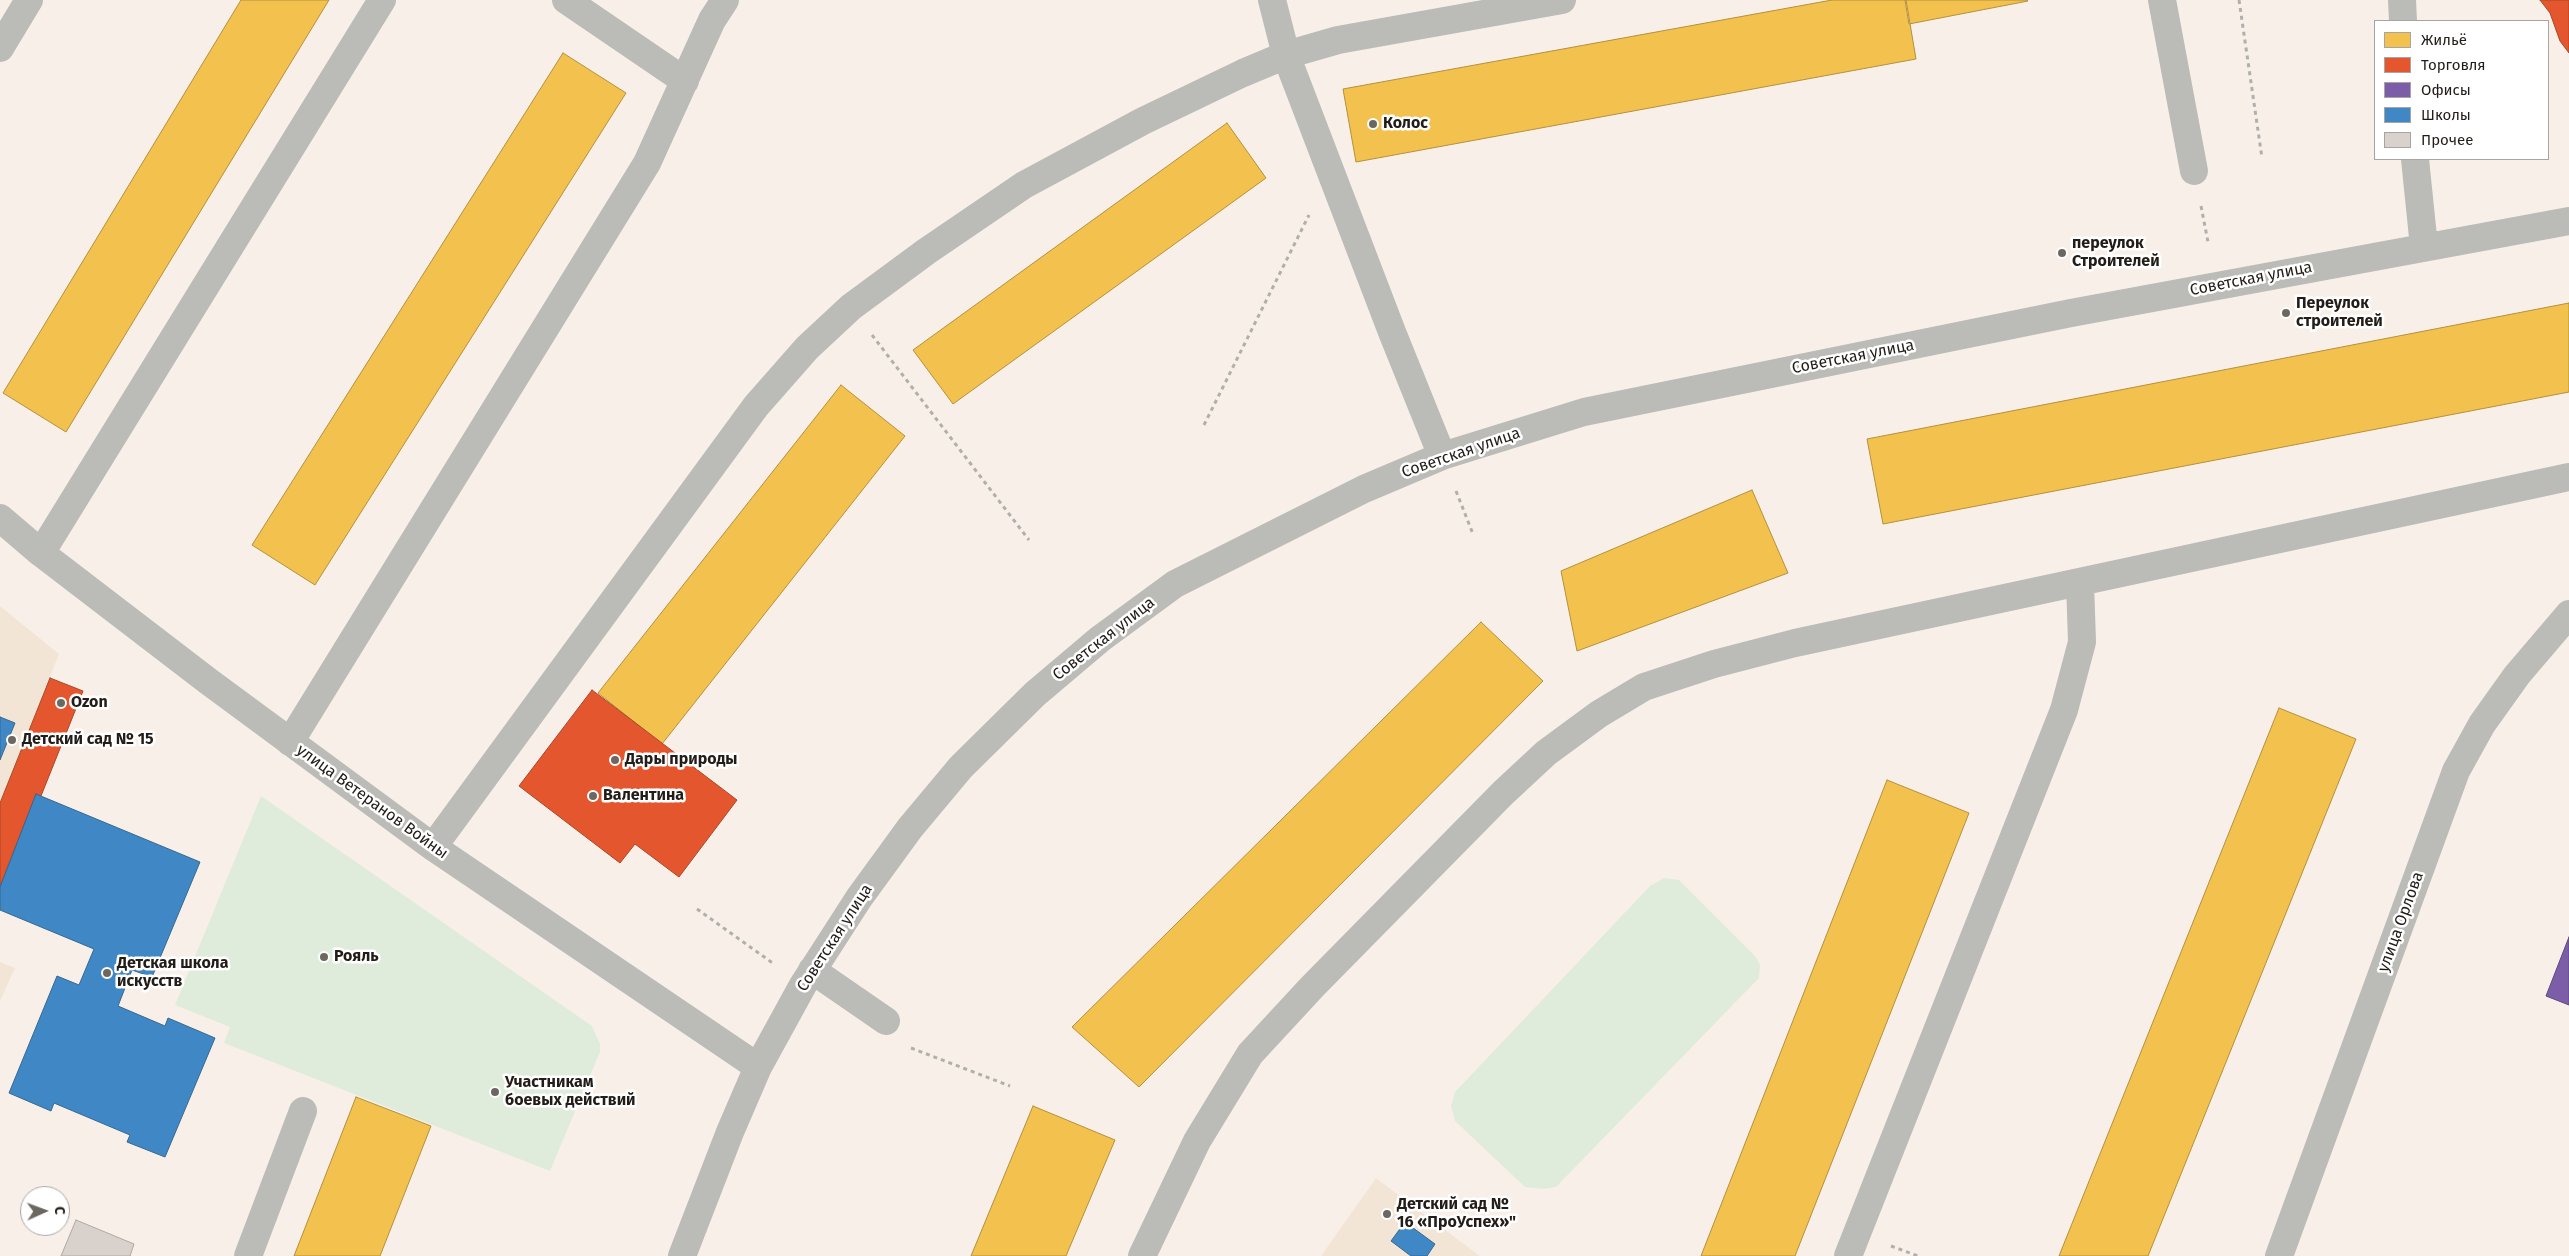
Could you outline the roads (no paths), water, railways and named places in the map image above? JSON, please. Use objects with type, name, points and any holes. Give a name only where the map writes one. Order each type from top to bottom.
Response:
[{"type":"street","points":[[0,48],[29,0]]},
{"type":"street","points":[[41,553],[382,0]]},
{"type":"street","points":[[566,0],[685,81]]},
{"type":"street","points":[[290,742],[647,163],[712,20],[725,0]]},
{"type":"street","points":[[1272,0],[1286,55],[1442,456]]},
{"type":"street","points":[[434,847],[756,406],[807,348],[851,307],[927,251],[1024,185],[1142,121],[1286,55],[1338,40],[1562,0]]},
{"type":"street","points":[[2162,0],[2194,171]]},
{"type":"street","points":[[2402,0],[2403,20]]},
{"type":"street","points":[[2415,160],[2424,247]]},
{"type":"street","name":"Советская улица","points":[[682,1256],[730,1132],[758,1068],[812,970],[910,828],[961,767],[1035,694],[1100,639],[1175,584],[1364,489],[1442,456],[1584,412],[2061,315],[2569,221]]},
{"type":"street","points":[[1142,1256],[1197,1141],[1250,1054],[1312,987],[1503,793],[1546,753],[1599,714],[1644,688],[1714,664],[1795,643],[2569,477]]},
{"type":"street","name":"улица Ветеранов Войны","points":[[0,518],[41,553],[290,742],[434,847],[758,1068]]},
{"type":"street","points":[[1848,1256],[2064,710],[2082,642],[2080,582]]},
{"type":"street","name":"улица Орлова","points":[[2279,1256],[2456,771],[2482,724],[2511,683],[2569,614]]},
{"type":"street","points":[[812,970],[886,1021]]},
{"type":"street","points":[[248,1256],[303,1111]]},
{"type":"place","name":"Колос","points":[[1373,124]]},
{"type":"place","name":"переулок Строителей","points":[[2062,253]]},
{"type":"place","name":"Переулок строителей","points":[[2286,313]]},
{"type":"place","name":"Ozon","points":[[61,703]]},
{"type":"place","name":"Детский сад № 15","points":[[12,740]]},
{"type":"place","name":"Дары природы","points":[[615,760]]},
{"type":"place","name":"Валентина","points":[[593,796]]},
{"type":"place","name":"Рояль","points":[[324,957]]},
{"type":"place","name":"Детская школа искусств","points":[[107,973]]},
{"type":"place","name":"Участникам боевых действий","points":[[495,1092]]},
{"type":"place","name":"Детский сад № 16 «ПроУспех»\"","points":[[1387,1214]]}]
